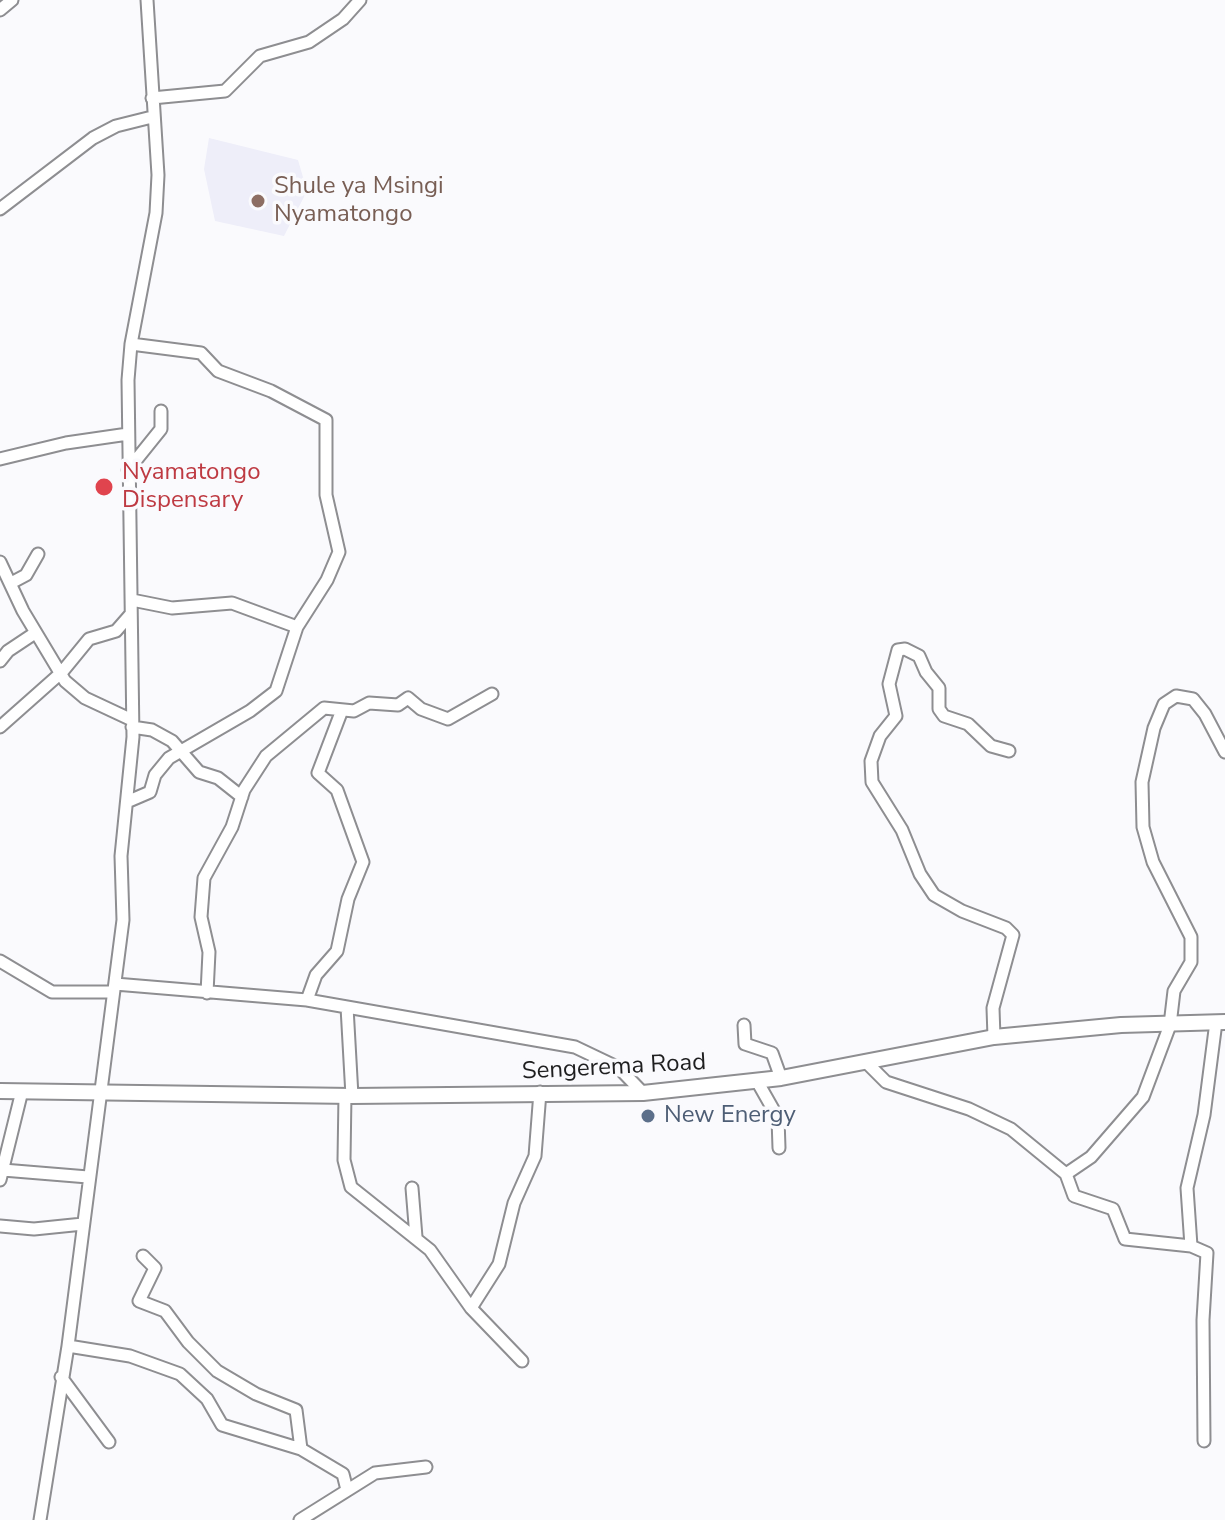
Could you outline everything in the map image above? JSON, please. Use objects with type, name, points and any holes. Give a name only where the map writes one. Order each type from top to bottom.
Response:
[{"type":"main road","name":"Sengerema Road","points":[[0,1091],[349,1096],[643,1093],[781,1078],[994,1037],[1121,1025],[1220,1022]]},
{"type":"street","points":[[0,10],[12,0]]},
{"type":"street","points":[[39,1517],[68,1346],[123,920],[121,856],[129,801],[132,724],[132,600],[127,472],[131,344],[156,213],[158,175],[147,0]]},
{"type":"street","points":[[152,98],[225,91],[260,56],[309,42],[343,19],[360,0]]},
{"type":"street","points":[[0,209],[98,135],[134,120],[152,117]]},
{"type":"street","points":[[129,801],[150,792],[155,775],[181,749],[250,711],[276,691],[297,627],[327,580],[338,555],[326,498],[327,421],[271,391],[218,371],[201,353],[148,343],[131,344]]},
{"type":"street","points":[[127,472],[161,429],[161,411]]},
{"type":"street","points":[[0,459],[66,443],[128,434]]},
{"type":"street","points":[[11,583],[26,575],[38,554]]},
{"type":"street","points":[[0,562],[35,633],[70,686],[132,724],[152,730],[181,749],[199,772],[218,778],[242,797]]},
{"type":"street","points":[[132,600],[172,608],[232,603],[297,627]]},
{"type":"street","points":[[0,727],[62,672],[89,639],[116,631],[130,615]]},
{"type":"street","points":[[0,661],[35,633]]},
{"type":"street","points":[[994,1037],[993,1008],[1013,935],[1006,928],[962,911],[934,895],[920,874],[902,830],[872,782],[871,761],[880,736],[896,718],[889,684],[898,650],[905,649],[919,656],[939,688],[938,705],[944,716],[968,724],[991,746],[1009,751]]},
{"type":"street","points":[[207,993],[209,952],[202,926],[201,895],[209,864],[232,827],[242,797],[266,756],[313,714],[329,707],[358,710],[369,703],[398,705],[408,698],[421,709],[448,719],[492,694]]},
{"type":"street","points":[[1066,1174],[1091,1157],[1138,1104],[1170,1025],[1171,1000],[1191,962],[1193,949],[1186,926],[1153,862],[1143,827],[1142,782],[1154,728],[1164,704],[1176,696],[1193,699],[1205,714],[1225,752]]},
{"type":"street","points":[[307,1000],[316,975],[337,951],[348,899],[363,862],[337,790],[318,773],[342,710]]},
{"type":"street","points":[[0,961],[52,992],[114,988],[307,1000],[575,1047],[619,1068],[643,1093]]},
{"type":"street","points":[[347,1007],[349,1096],[344,1160],[351,1187],[416,1237],[441,1263],[471,1308],[522,1361]]},
{"type":"street","points":[[1191,1246],[1187,1188],[1204,1115],[1220,1022]]},
{"type":"street","points":[[744,1025],[745,1044],[772,1053],[781,1078]]},
{"type":"street","points":[[865,1061],[886,1082],[969,1109],[1011,1129],[1066,1174],[1074,1196],[1113,1209],[1125,1239],[1191,1246],[1208,1257],[1203,1320],[1204,1441]]},
{"type":"street","points":[[757,1081],[778,1118],[779,1148]]},
{"type":"street","points":[[22,1091],[1,1175],[88,1177]]},
{"type":"street","points":[[471,1308],[499,1264],[514,1203],[535,1156],[540,1092]]},
{"type":"street","points":[[412,1188],[416,1237]]},
{"type":"street","points":[[0,1226],[34,1229],[83,1224]]},
{"type":"street","points":[[143,1256],[155,1268],[139,1301],[171,1316],[188,1342],[217,1371],[256,1394],[296,1410],[301,1449]]},
{"type":"street","points":[[68,1346],[130,1356],[180,1374],[207,1399],[222,1425],[301,1449],[343,1474],[347,1490]]},
{"type":"street","points":[[61,1377],[109,1442]]},
{"type":"street","points":[[300,1520],[375,1473],[426,1467]]},
{"type":"shaded area","points":[[209,138],[298,160],[307,191],[284,236],[215,221],[204,169]]},
{"type":"place","name":"Shule ya Msingi Nyamatongo","points":[[258,201]]},
{"type":"place","name":"Nyamatongo Dispensary","points":[[104,487]]},
{"type":"place","name":"New Energy","points":[[648,1116]]}]
